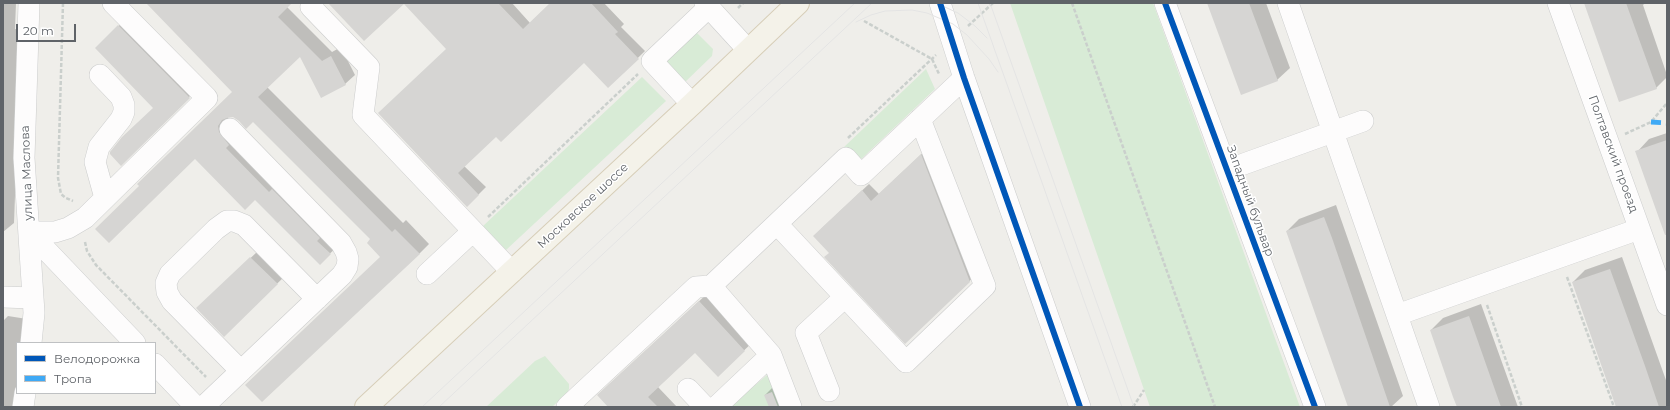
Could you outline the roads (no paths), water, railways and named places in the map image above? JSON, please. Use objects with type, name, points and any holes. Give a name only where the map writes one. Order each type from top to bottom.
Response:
[{"type":"main road","name":"Московское шоссе","points":[[366,407],[692,104],[798,3]]},
{"type":"street","name":"улица Маслова","points":[[29,3],[24,158],[34,313],[31,342]]},
{"type":"street","points":[[29,232],[55,232],[68,228],[85,218],[104,193],[207,98],[114,3]]},
{"type":"street","points":[[313,3],[311,7],[369,67],[363,115],[512,272]]},
{"type":"street","points":[[940,3],[964,78],[1080,407]]},
{"type":"street","name":"Западный бульвар","points":[[1165,3],[1315,407]]},
{"type":"street","points":[[1288,3],[1429,407]]},
{"type":"street","name":"Полтавский проезд","points":[[1558,3],[1667,305]]},
{"type":"street","points":[[692,104],[652,61],[707,5],[748,50]]},
{"type":"street","points":[[100,75],[120,97],[124,105],[124,112],[121,119],[99,147],[95,162],[104,193]]},
{"type":"street","points":[[567,407],[696,288],[711,286],[846,158],[861,175],[964,78]]},
{"type":"street","points":[[777,224],[906,362],[985,286],[920,119]]},
{"type":"street","points":[[1227,170],[1363,121]]},
{"type":"street","points":[[203,407],[342,275],[347,266],[348,259],[341,243],[230,129]]},
{"type":"street","points":[[241,371],[172,301],[167,292],[166,283],[170,274],[216,229],[227,221],[234,221],[244,225],[317,299]]},
{"type":"street","points":[[1397,316],[1640,229]]},
{"type":"street","points":[[428,274],[473,231]]},
{"type":"street","points":[[29,232],[134,342]]},
{"type":"street","points":[[711,286],[771,355],[791,407]]},
{"type":"street","points":[[3,297],[33,298]]},
{"type":"street","points":[[829,391],[806,333],[845,297]]},
{"type":"street","points":[[716,407],[771,355]]},
{"type":"street","points":[[156,365],[196,407]]},
{"type":"street","points":[[688,389],[705,407]]},
{"type":"street","points":[[23,407],[25,394]]},
{"type":"tram line","points":[[422,407],[855,3]]},
{"type":"tram line","points":[[439,407],[872,3]]},
{"type":"tram line","points":[[936,3],[958,13],[975,26],[987,38]]},
{"type":"tram line","points":[[978,3],[1122,407]]},
{"type":"tram line","points":[[990,3],[1134,407]]},
{"type":"tram line","points":[[856,22],[871,15],[885,11],[912,10],[927,13],[953,24],[967,35],[989,59],[998,72]]}]
